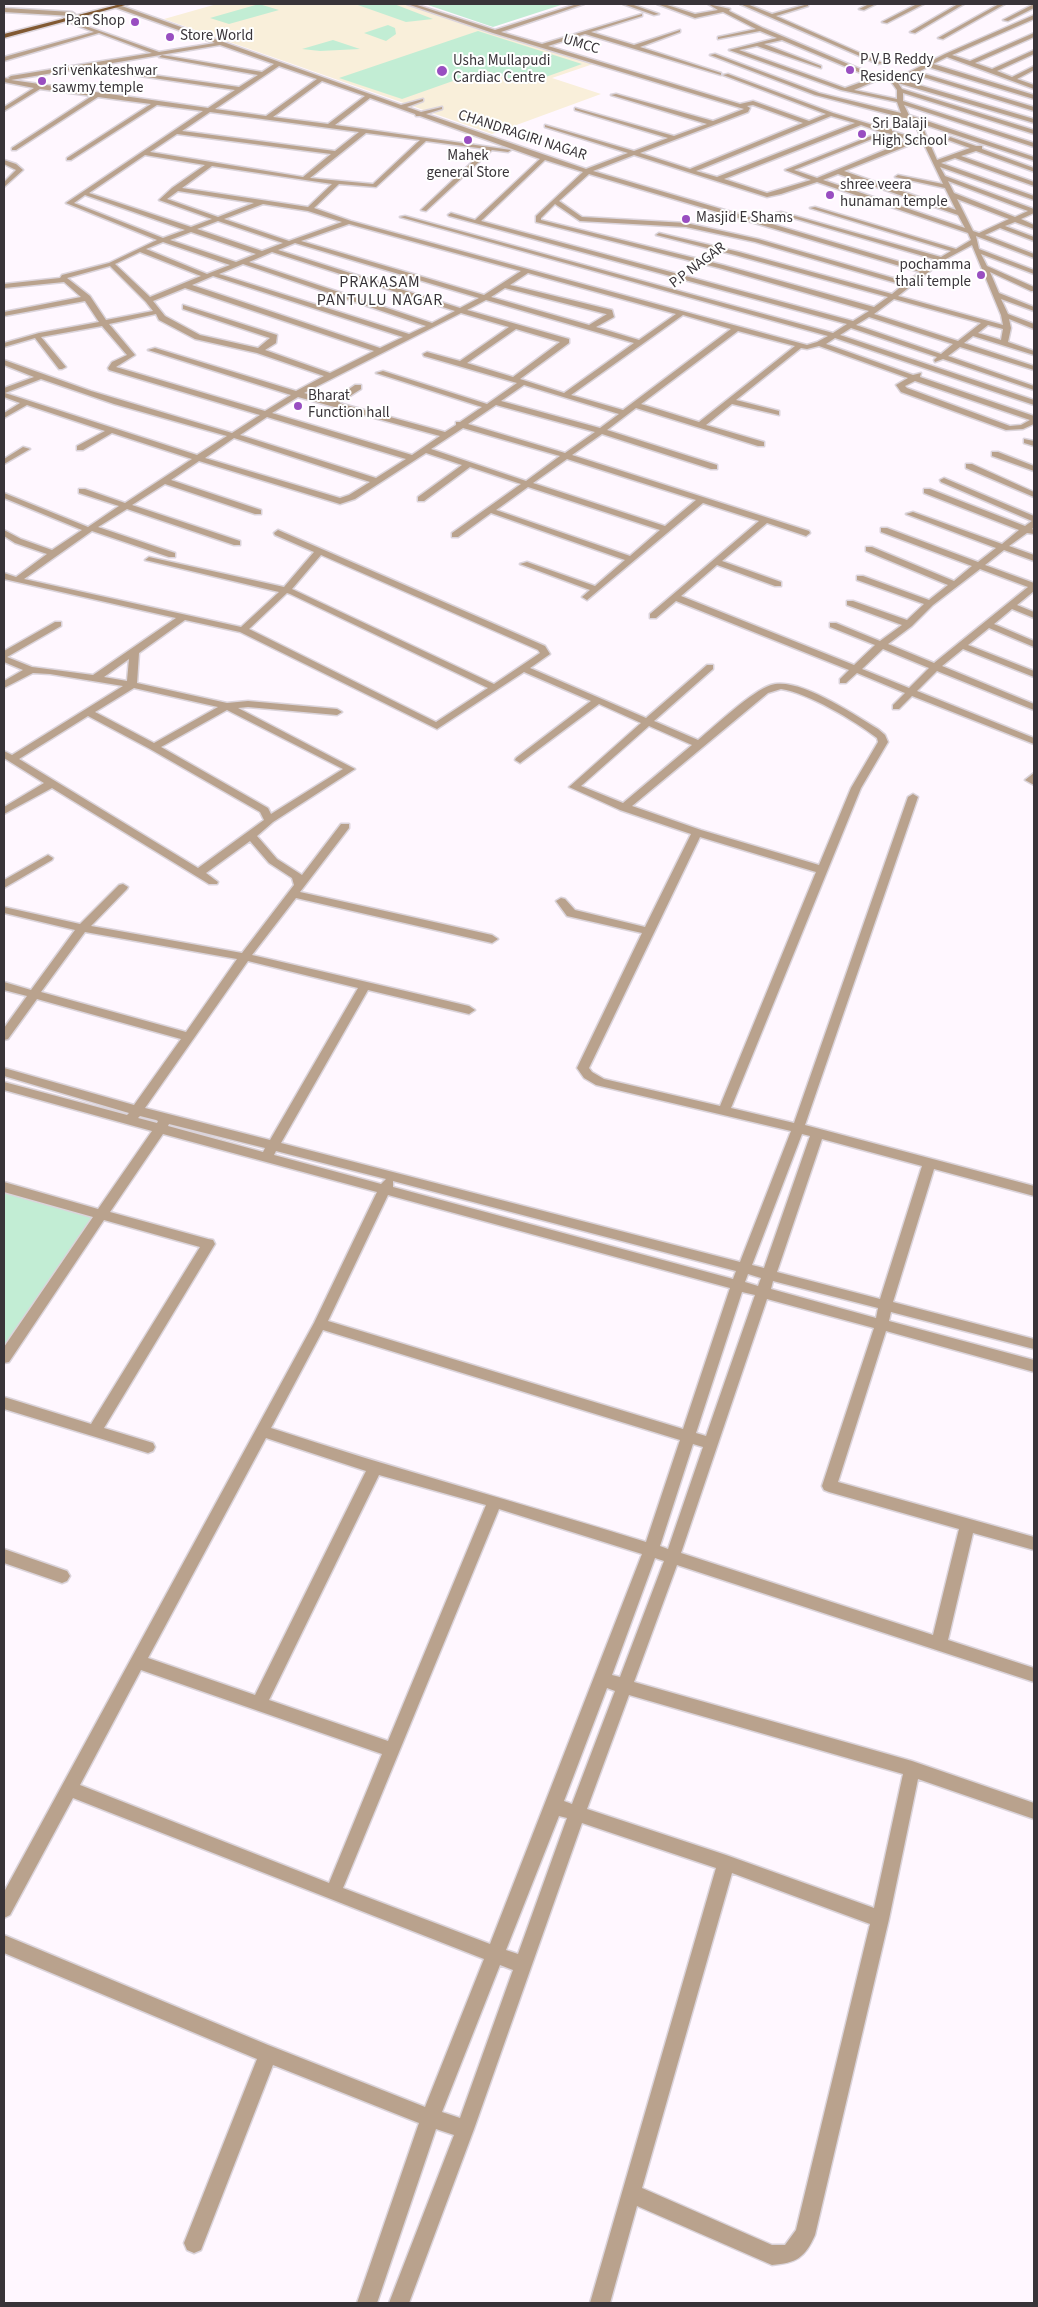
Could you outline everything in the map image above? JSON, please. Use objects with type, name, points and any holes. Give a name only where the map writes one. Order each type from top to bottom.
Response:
[{"type":"main road","points":[[4,34],[112,4],[126,4]]},
{"type":"main road","points":[[4,34],[65,19],[112,4]]},
{"type":"street","name":"CHANDRAGIRI NAGAR","points":[[112,4],[398,108],[544,158],[590,170],[773,228],[926,272]]},
{"type":"street","name":"UMCC","points":[[409,4],[747,108],[746,111],[712,123]]},
{"type":"street","points":[[495,32],[582,4]]},
{"type":"street","points":[[626,4],[656,14]]},
{"type":"street","points":[[660,4],[695,16],[722,12],[744,4],[880,63]]},
{"type":"street","points":[[710,4],[719,7],[722,12],[870,75],[873,80],[848,90]]},
{"type":"street","points":[[772,16],[806,5],[804,4]]},
{"type":"street","points":[[862,9],[873,4]]},
{"type":"street","points":[[885,22],[921,4]]},
{"type":"street","points":[[913,32],[961,4]]},
{"type":"street","points":[[948,40],[941,38],[1002,4]]},
{"type":"street","points":[[1006,20],[1034,6]]},
{"type":"street","points":[[4,10],[72,14]]},
{"type":"street","points":[[542,46],[640,15]]},
{"type":"street","points":[[1033,130],[900,90],[895,86],[897,80],[947,54],[1034,17]]},
{"type":"street","points":[[65,19],[160,54]]},
{"type":"street","points":[[720,38],[761,29]]},
{"type":"street","points":[[633,47],[678,31]]},
{"type":"street","points":[[4,59],[98,32]]},
{"type":"street","points":[[587,33],[690,63],[719,74]]},
{"type":"street","points":[[972,63],[1034,34]]},
{"type":"street","points":[[690,63],[713,55],[783,38]]},
{"type":"street","points":[[956,41],[971,45]]},
{"type":"street","points":[[4,79],[220,44]]},
{"type":"street","points":[[758,44],[819,67]]},
{"type":"street","points":[[733,50],[848,90],[900,101],[1034,145]]},
{"type":"street","points":[[994,71],[1034,52]]},
{"type":"street","points":[[947,54],[1034,87]]},
{"type":"street","points":[[713,55],[817,94],[905,116],[1034,158]]},
{"type":"street","points":[[152,56],[264,74]]},
{"type":"street","points":[[278,64],[69,203],[163,240],[433,326]]},
{"type":"street","points":[[929,65],[1034,97]]},
{"type":"street","points":[[80,67],[241,89]]},
{"type":"street","points":[[1014,78],[1034,68]]},
{"type":"street","points":[[913,72],[1034,109]]},
{"type":"street","points":[[726,75],[796,102],[914,140]]},
{"type":"street","points":[[4,79],[39,87],[363,132],[489,149],[526,151]]},
{"type":"street","points":[[268,118],[320,80]]},
{"type":"street","points":[[897,80],[1034,121]]},
{"type":"street","points":[[4,110],[39,87]]},
{"type":"street","points":[[900,90],[900,101],[910,124],[1034,170]]},
{"type":"street","points":[[796,102],[817,94]]},
{"type":"street","points":[[14,149],[97,95]]},
{"type":"street","points":[[614,95],[712,123]]},
{"type":"street","points":[[328,127],[368,97]]},
{"type":"street","points":[[398,108],[421,100]]},
{"type":"street","points":[[69,159],[156,103]]},
{"type":"street","points":[[407,111],[429,103]]},
{"type":"street","points":[[740,106],[753,103],[808,123]]},
{"type":"street","points":[[4,104],[11,105]]},
{"type":"street","points":[[418,115],[440,108]]},
{"type":"street","points":[[577,109],[674,138]]},
{"type":"street","points":[[692,170],[831,114]]},
{"type":"street","points":[[712,123],[590,170],[538,217],[538,221],[721,266],[875,310]]},
{"type":"street","points":[[718,179],[861,123]]},
{"type":"street","points":[[910,124],[887,131],[788,170],[970,232],[977,238],[1034,256]]},
{"type":"street","points":[[547,126],[635,152],[767,195],[779,193],[817,180],[924,136]]},
{"type":"street","points":[[920,128],[935,163],[953,195],[970,232]]},
{"type":"street","points":[[935,163],[1033,130]]},
{"type":"street","points":[[176,132],[336,153]]},
{"type":"street","points":[[304,179],[363,132]]},
{"type":"street","points":[[144,154],[304,179],[374,186],[424,140]]},
{"type":"street","points":[[424,210],[489,149]]},
{"type":"street","points":[[956,156],[1034,184]]},
{"type":"street","points":[[476,222],[544,158]]},
{"type":"street","points":[[4,162],[14,165],[20,170],[4,185]]},
{"type":"street","points":[[935,163],[1034,198]]},
{"type":"street","points":[[210,164],[174,189],[162,200],[292,242],[641,343]]},
{"type":"street","points":[[837,171],[962,214]]},
{"type":"street","points":[[898,177],[947,187]]},
{"type":"street","points":[[174,189],[309,209],[349,222],[799,346],[812,347],[875,310],[942,259],[999,226],[1034,211],[942,177]]},
{"type":"street","points":[[309,209],[337,183]]},
{"type":"street","points":[[84,193],[263,254]]},
{"type":"street","points":[[953,195],[1034,227]]},
{"type":"street","points":[[556,201],[580,219],[681,224],[756,240],[909,284]]},
{"type":"street","points":[[262,202],[140,249],[111,264],[64,276],[86,298],[131,355],[129,358],[114,364],[112,368],[413,458]]},
{"type":"street","points":[[813,208],[957,251]]},
{"type":"street","points":[[779,213],[942,259]]},
{"type":"street","points":[[452,215],[705,279],[851,324],[1034,388]]},
{"type":"street","points":[[403,218],[681,296],[833,335],[1034,403]]},
{"type":"street","points":[[149,300],[292,242],[349,222]]},
{"type":"street","points":[[999,226],[1034,239]]},
{"type":"street","name":"P.P NAGAR","points":[[715,271],[773,228]]},
{"type":"street","points":[[659,235],[737,253],[1008,328]]},
{"type":"street","points":[[977,238],[976,250],[1005,315],[1008,328],[1004,343]]},
{"type":"street","points":[[140,249],[210,275],[411,337]]},
{"type":"street","points":[[272,250],[461,311],[566,340],[515,379]]},
{"type":"street","points":[[976,250],[1034,272]]},
{"type":"street","points":[[111,264],[149,300],[162,318],[198,337],[259,352],[330,375]]},
{"type":"street","points":[[985,268],[1034,289]]},
{"type":"street","points":[[17,580],[165,479],[297,394],[330,375],[461,311],[506,286],[526,271]]},
{"type":"street","name":"P.P NAGAR","points":[[681,296],[705,279]]},
{"type":"street","points":[[4,286],[66,280]]},
{"type":"street","points":[[184,285],[382,351]]},
{"type":"street","points":[[506,286],[611,315],[590,328]]},
{"type":"street","points":[[994,294],[1034,309]]},
{"type":"street","points":[[4,314],[86,298]]},
{"type":"street","name":"P.P NAGAR","points":[[664,308],[671,303]]},
{"type":"street","points":[[186,307],[274,337],[274,341],[259,352]]},
{"type":"street","points":[[4,344],[157,312]]},
{"type":"street","points":[[566,395],[682,313]]},
{"type":"street","points":[[867,314],[1034,368]]},
{"type":"street","points":[[1005,315],[1034,327]]},
{"type":"street","points":[[987,322],[974,334],[957,344],[914,378],[900,385],[900,387],[1010,428],[1023,427],[1034,420]]},
{"type":"street","points":[[461,364],[516,326]]},
{"type":"street","points":[[455,535],[564,455],[601,431],[737,328]]},
{"type":"street","points":[[974,334],[1034,354]]},
{"type":"street","points":[[37,336],[62,367]]},
{"type":"street","points":[[820,344],[1034,420]]},
{"type":"street","points":[[701,425],[799,346]]},
{"type":"street","points":[[152,350],[297,394],[446,435]]},
{"type":"street","points":[[427,354],[624,413]]},
{"type":"street","points":[[4,362],[40,377],[146,412],[233,436],[376,481]]},
{"type":"street","points":[[380,373],[491,404],[601,431],[714,467]]},
{"type":"street","points":[[4,393],[40,377]]},
{"type":"street","points":[[4,393],[26,402],[197,458],[340,501],[352,497],[413,458],[459,424],[524,382]]},
{"type":"street","points":[[333,404],[358,386]]},
{"type":"street","points":[[730,401],[776,413]]},
{"type":"street","points":[[4,416],[26,402]]},
{"type":"street","points":[[634,405],[761,444]]},
{"type":"street","points":[[459,424],[564,455],[806,533]]},
{"type":"street","points":[[80,448],[112,430]]},
{"type":"street","points":[[4,462],[26,449]]},
{"type":"street","points":[[425,450],[666,530]]},
{"type":"street","points":[[995,454],[1034,469]]},
{"type":"street","points":[[421,499],[469,464]]},
{"type":"street","points":[[970,466],[1034,495]]},
{"type":"street","points":[[165,479],[258,512]]},
{"type":"street","points":[[843,681],[882,644],[909,624],[930,603],[1004,547],[1030,532],[1034,521],[944,480]]},
{"type":"street","points":[[82,491],[236,543]]},
{"type":"street","points":[[927,491],[1030,532]]},
{"type":"street","points":[[4,495],[90,529],[172,555]]},
{"type":"street","points":[[587,597],[702,500]]},
{"type":"street","points":[[489,510],[632,559]]},
{"type":"street","points":[[910,514],[1034,558]]},
{"type":"street","points":[[653,616],[765,520]]},
{"type":"street","points":[[884,530],[1034,586]]},
{"type":"street","points":[[4,533],[18,541],[54,553]]},
{"type":"street","points":[[4,576],[243,630],[437,726],[545,654],[542,648],[278,534]]},
{"type":"street","points":[[869,550],[954,584]]},
{"type":"street","points":[[243,630],[286,590],[319,551]]},
{"type":"street","points":[[150,560],[293,592],[496,688]]},
{"type":"street","points":[[716,562],[778,584]]},
{"type":"street","points":[[524,564],[596,589]]},
{"type":"street","points":[[860,578],[930,603]]},
{"type":"street","points":[[896,707],[936,666],[1034,586]]},
{"type":"street","points":[[674,597],[1034,741]]},
{"type":"street","points":[[850,603],[909,624]]},
{"type":"street","points":[[1010,605],[1034,614]]},
{"type":"street","points":[[96,678],[185,616]]},
{"type":"street","points":[[4,655],[58,624]]},
{"type":"street","points":[[988,624],[1034,644]]},
{"type":"street","points":[[833,625],[1034,707]]},
{"type":"street","points":[[961,645],[1034,674]]},
{"type":"street","points":[[132,685],[134,652]]},
{"type":"street","points":[[4,659],[31,670],[96,678],[227,706],[350,768],[269,820],[198,873]]},
{"type":"street","points":[[710,667],[574,787],[624,808],[696,834],[823,870]]},
{"type":"street","points":[[524,669],[699,744]]},
{"type":"street","points":[[4,685],[31,670]]},
{"type":"street","points":[[132,685],[88,712],[8,756],[213,882]]},
{"type":"street","points":[[624,808],[765,691],[776,686],[785,686],[802,692],[870,727],[882,737],[883,742],[856,788],[724,1111]]},
{"type":"street","points":[[520,760],[597,701]]},
{"type":"street","points":[[154,747],[227,706],[248,704],[337,712]]},
{"type":"street","points":[[88,712],[154,747],[264,810],[269,820]]},
{"type":"street","points":[[1034,776],[1030,780],[1034,782]]},
{"type":"street","points":[[4,810],[52,783]]},
{"type":"street","points":[[369,2302],[430,2118],[554,1806],[600,1679],[651,1550],[744,1268],[798,1128],[913,797]]},
{"type":"street","points":[[134,1115],[245,957],[345,826]]},
{"type":"street","points":[[696,834],[587,1057],[583,1068],[588,1075],[600,1082],[798,1128],[1034,1191]]},
{"type":"street","points":[[251,835],[273,861],[297,876],[296,889]]},
{"type":"street","points":[[4,885],[48,858]]},
{"type":"street","points":[[4,1036],[82,928],[123,887]]},
{"type":"street","points":[[296,889],[492,939]]},
{"type":"street","points":[[561,901],[571,913],[648,931]]},
{"type":"street","points":[[4,910],[82,928],[245,957],[468,1010]]},
{"type":"street","points":[[4,986],[189,1037]]},
{"type":"street","points":[[270,1151],[365,986]]},
{"type":"street","points":[[4,1072],[162,1124],[388,1183],[738,1286],[1034,1366]]},
{"type":"street","points":[[4,1086],[134,1115]]},
{"type":"street","points":[[4,1358],[162,1124]]},
{"type":"street","points":[[399,2303],[465,2129],[523,1964],[672,1557],[817,1134]]},
{"type":"street","points":[[929,1163],[885,1305],[882,1324],[829,1486],[1034,1543]]},
{"type":"street","points":[[388,1183],[744,1268],[1034,1344]]},
{"type":"street","points":[[4,1909],[320,1324],[388,1183]]},
{"type":"street","points":[[4,1186],[99,1215],[208,1244],[94,1432]]},
{"type":"street","points":[[320,1324],[688,1439],[712,1444]]},
{"type":"street","points":[[4,1403],[148,1447]]},
{"type":"street","points":[[262,1431],[375,1468],[495,1501],[651,1550],[1034,1675]]},
{"type":"street","points":[[259,1704],[375,1468]]},
{"type":"street","points":[[333,1893],[495,1501]]},
{"type":"street","points":[[939,1643],[968,1524]]},
{"type":"street","points":[[4,1556],[62,1576]]},
{"type":"street","points":[[138,1662],[393,1750]]},
{"type":"street","points":[[600,1679],[912,1769],[1034,1811]]},
{"type":"street","points":[[631,2193],[772,2255],[790,2254],[805,2235],[880,1919],[912,1769]]},
{"type":"street","points":[[68,1789],[333,1893],[523,1964]]},
{"type":"street","points":[[554,1806],[726,1863],[880,1919]]},
{"type":"street","points":[[600,2303],[726,1863]]},
{"type":"street","points":[[4,1944],[268,2054],[430,2118],[465,2129]]},
{"type":"street","points":[[194,2242],[268,2054]]},
{"type":"shaded area","name":"Usha Mullapudi Cardiac Centre","points":[[217,4],[403,4],[593,64],[552,78],[601,94],[492,134],[164,19]]},
{"type":"green space","points":[[259,4],[279,10],[229,24],[210,18]]},
{"type":"green space","points":[[355,4],[394,4],[433,19],[406,22]]},
{"type":"green space","points":[[425,4],[556,4],[561,5],[493,27]]},
{"type":"green space","points":[[388,25],[395,28],[396,34],[386,41],[364,33]]},
{"type":"green space","points":[[478,31],[582,64],[526,84],[484,70],[402,99],[339,78]]},
{"type":"green space","points":[[333,40],[360,49],[320,51],[302,49]]},
{"type":"green space","points":[[4,1192],[93,1217],[4,1351]]},
{"type":"place","name":"Pan Shop","points":[[135,22]]},
{"type":"place","name":"Store World","points":[[170,37]]},
{"type":"place","name":"P V B Reddy Residency","points":[[850,70]]},
{"type":"place","name":"Usha Mullapudi Cardiac Centre","points":[[442,71]]},
{"type":"place","name":"sri venkateshwar sawmy temple","points":[[42,81]]},
{"type":"place","name":"Sri Balaji High School","points":[[862,134]]},
{"type":"place","name":"Mahek general Store","points":[[468,140]]},
{"type":"place","name":"shree veera hunaman temple","points":[[830,195]]},
{"type":"place","name":"Masjid E Shams","points":[[686,219]]},
{"type":"place","name":"pochamma thali temple","points":[[981,275]]},
{"type":"place","name":"Bharat Function hall","points":[[298,406]]},
{"type":"district","name":"PRAKASAM PANTULU NAGAR","points":[[380,292]]}]
